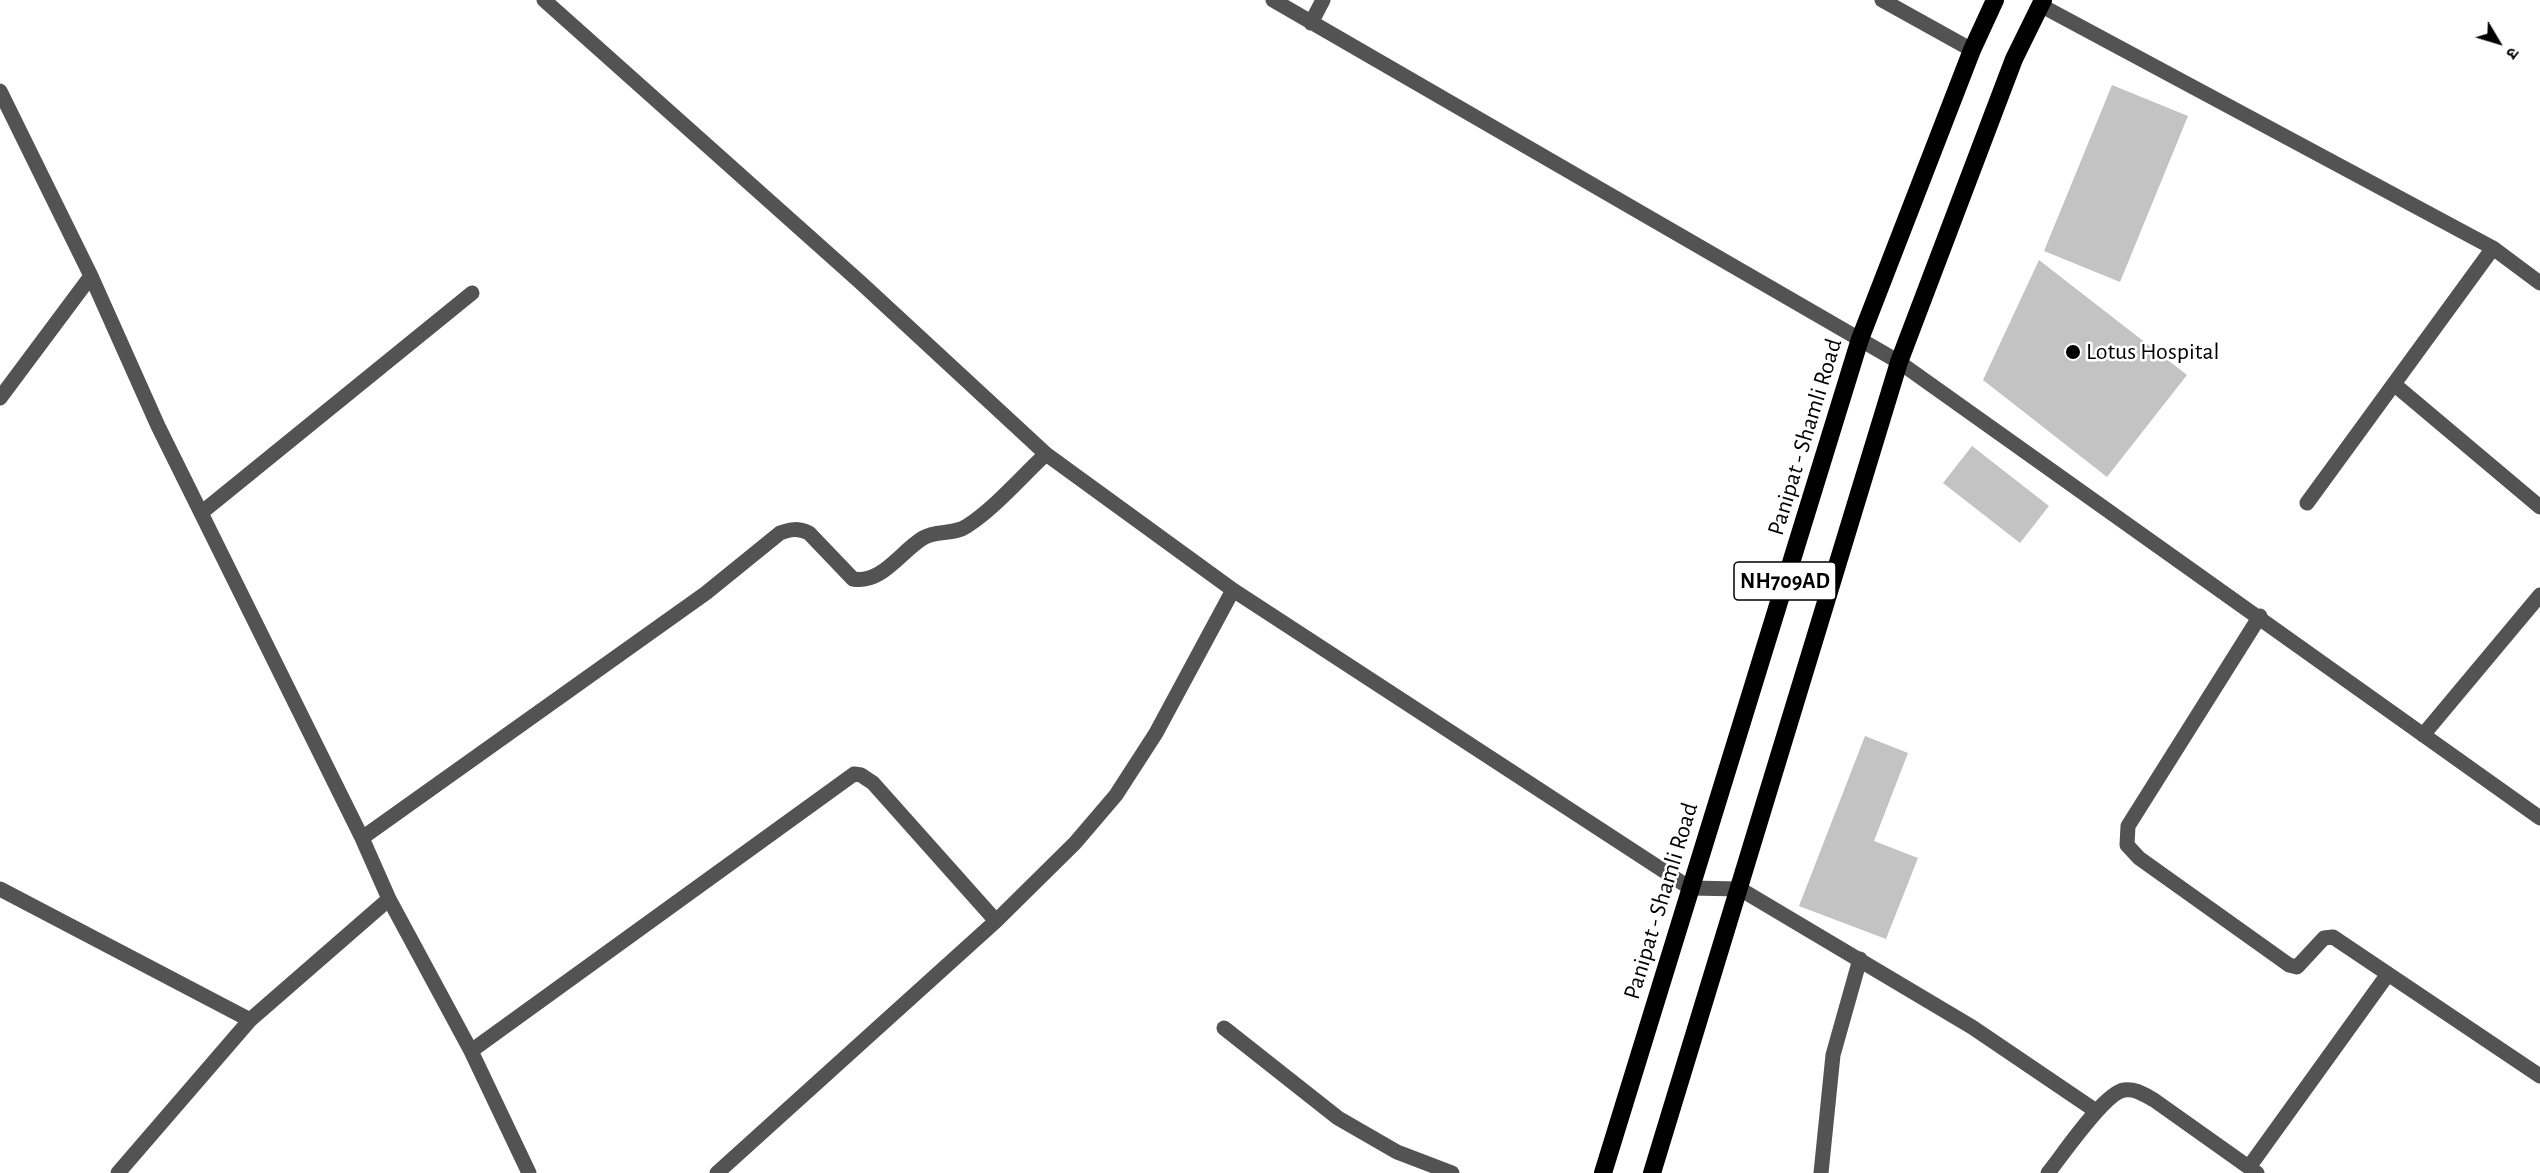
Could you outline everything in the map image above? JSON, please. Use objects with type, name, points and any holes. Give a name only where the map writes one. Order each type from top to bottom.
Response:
[{"type":"highway","name":"Panipat - Shamli Road","points":[[1603,1173],[1860,339],[1972,50],[1995,0]]},
{"type":"highway","name":"NH709AD","points":[[1652,1173],[1899,362],[2014,59],[2042,3]]},
{"type":"street","points":[[544,0],[860,282],[1046,454],[1233,590],[1690,888],[1740,889],[1971,1027],[2096,1111]]},
{"type":"street","points":[[1273,0],[1899,362],[2260,616],[2540,818]]},
{"type":"street","points":[[1311,23],[1323,0]]},
{"type":"street","points":[[1882,0],[1972,50]]},
{"type":"street","points":[[2042,3],[2493,248],[2540,283]]},
{"type":"street","points":[[0,91],[92,276],[158,426],[362,838],[389,899],[471,1051],[529,1173]]},
{"type":"street","points":[[2307,502],[2395,385],[2493,248]]},
{"type":"street","points":[[0,398],[92,276]]},
{"type":"street","points":[[201,513],[472,293]]},
{"type":"street","points":[[2395,385],[2540,507]]},
{"type":"street","points":[[362,838],[706,593],[780,534],[800,529],[809,533],[853,579],[871,578],[881,573],[921,539],[931,534],[966,527],[1046,454]]},
{"type":"street","points":[[717,1173],[996,921],[1075,843],[1116,795],[1156,733],[1233,590]]},
{"type":"street","points":[[2423,735],[2540,595]]},
{"type":"street","points":[[2260,616],[2128,826],[2127,845],[2139,858],[2289,965],[2297,967],[2324,938],[2333,937],[2540,1076]]},
{"type":"street","points":[[471,1051],[854,774],[861,775],[873,783],[996,921]]},
{"type":"street","points":[[0,889],[250,1020]]},
{"type":"street","points":[[118,1173],[250,1020],[389,899]]},
{"type":"street","points":[[1821,1173],[1833,1055],[1860,959]]},
{"type":"street","points":[[2049,1173],[2096,1111],[2116,1092],[2125,1089],[2137,1091],[2154,1100],[2253,1170],[2388,974]]},
{"type":"street","points":[[1224,1028],[1338,1118],[1397,1152],[1452,1173]]},
{"type":"building","points":[[2112,85],[2188,116],[2120,282],[2044,251]]},
{"type":"building","points":[[2039,260],[2187,375],[2107,477],[1983,380]]},
{"type":"building","points":[[1972,446],[2049,506],[2020,543],[1943,483]]},
{"type":"building","points":[[1865,736],[1908,753],[1874,841],[1918,858],[1886,939],[1799,906]]},
{"type":"place","name":"Lotus Hospital","points":[[2073,352]]}]
